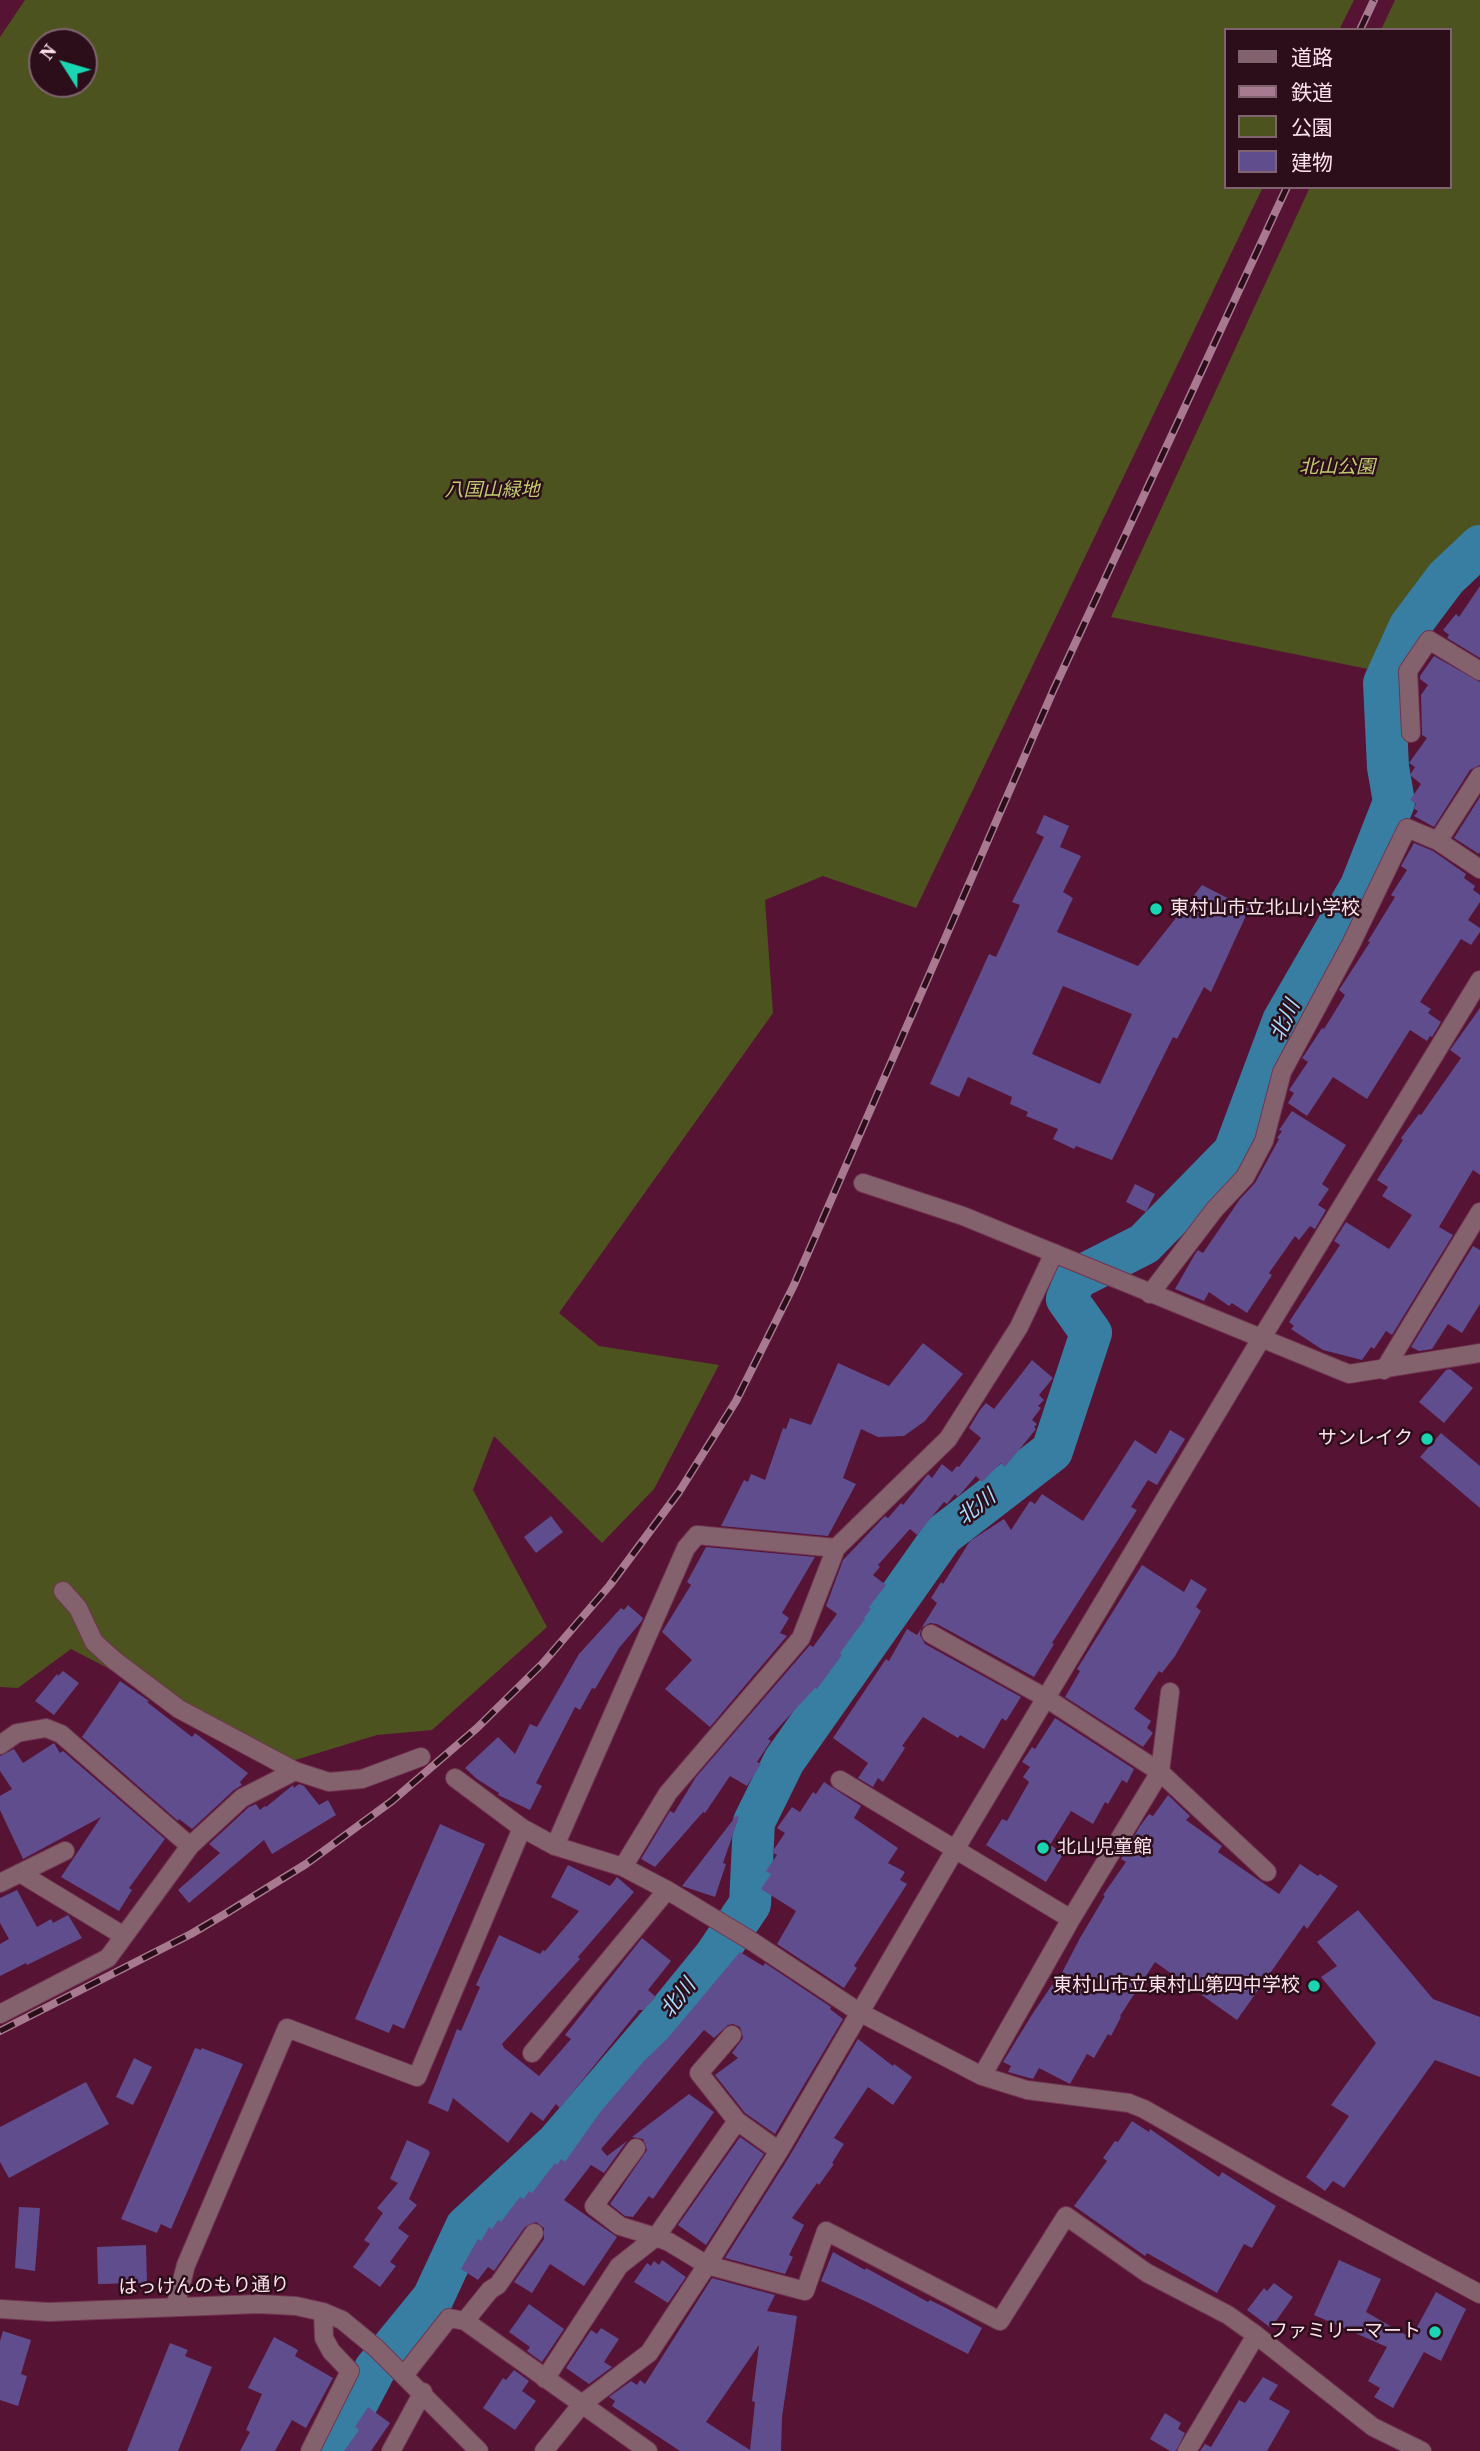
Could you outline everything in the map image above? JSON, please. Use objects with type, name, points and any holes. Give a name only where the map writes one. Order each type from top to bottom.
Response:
[{"type":"street","points":[[1411,733],[1408,671],[1429,640],[1480,671]]},
{"type":"street","points":[[1438,841],[1480,776]]},
{"type":"street","points":[[1150,1294],[1215,1209],[1245,1177],[1264,1141],[1282,1072],[1351,944],[1407,828],[1438,841],[1480,870]]},
{"type":"street","points":[[544,2451],[582,2404],[649,2354],[707,2265],[779,2151],[956,1848],[1480,980]]},
{"type":"street","points":[[863,1183],[963,1216],[1349,1374],[1480,1353]]},
{"type":"street","points":[[1384,1370],[1480,1212]]},
{"type":"street","points":[[624,1867],[668,1793],[800,1638],[836,1548],[948,1439],[1019,1327],[1054,1253]]},
{"type":"street","points":[[555,1846],[686,1548],[697,1535],[836,1548]]},
{"type":"street","points":[[63,1591],[78,1608],[94,1642],[115,1661],[179,1709],[295,1771],[329,1782],[362,1779],[421,1757]]},
{"type":"street","points":[[931,1634],[1046,1698],[1160,1772],[1267,1872]]},
{"type":"street","points":[[982,2076],[1071,1919],[1160,1772],[1170,1692]]},
{"type":"street","points":[[0,1745],[17,1733],[46,1728],[61,1734],[190,1846]]},
{"type":"street","points":[[0,2014],[108,1958],[190,1846],[242,1798],[295,1771]]},
{"type":"street","points":[[455,1777],[522,1828],[555,1846],[624,1867],[667,1890],[753,1942],[859,2012],[982,2076],[1027,2090],[1129,2103],[1144,2109],[1292,2193],[1480,2294]]},
{"type":"street","points":[[840,1780],[1071,1919]]},
{"type":"street","points":[[175,2307],[186,2265],[287,2028],[417,2077],[522,1828]]},
{"type":"street","points":[[0,1883],[65,1851]]},
{"type":"street","points":[[20,1873],[124,1936]]},
{"type":"street","points":[[532,2053],[667,1890]]},
{"type":"street","points":[[732,2035],[699,2073],[737,2121],[779,2151]]},
{"type":"street","points":[[545,2379],[620,2266],[656,2237],[737,2121]]},
{"type":"street","points":[[636,2148],[594,2206],[620,2226],[669,2242],[707,2265],[805,2291],[826,2231],[1000,2321],[1066,2216],[1147,2273],[1227,2315],[1256,2335],[1373,2427],[1388,2444],[1422,2451]]},
{"type":"street","points":[[465,2321],[490,2290],[498,2285],[534,2233]]},
{"type":"street","name":"はっけんのもり通り","points":[[0,2309],[48,2312],[259,2304],[296,2306],[323,2312],[342,2320],[376,2348],[423,2392],[479,2451]]},
{"type":"street","points":[[310,2451],[350,2371],[331,2351],[324,2338],[323,2312]]},
{"type":"street","points":[[402,2372],[449,2318],[465,2321],[649,2451]]},
{"type":"street","points":[[1187,2451],[1256,2335]]},
{"type":"street","points":[[391,2451],[423,2392]]},
{"type":"green space","name":"八国山緑地","points":[[25,0],[1354,0],[1340,28],[1224,28],[1224,189],[1262,189],[916,908],[823,876],[765,900],[773,1013],[559,1313],[599,1346],[719,1365],[654,1489],[602,1543],[494,1436],[473,1490],[547,1627],[432,1730],[377,1735],[289,1762],[71,1649],[18,1688],[0,1687],[0,37]]},
{"type":"green space","name":"北山公園","points":[[1395,0],[1480,0],[1480,526],[1401,603],[1368,669],[1111,617],[1309,189],[1452,189],[1452,28],[1382,28]]},
{"type":"building","points":[[1480,586],[1480,658],[1447,638],[1449,635],[1443,630],[1456,614],[1459,617]]},
{"type":"building","points":[[1434,656],[1480,682],[1480,765],[1470,770],[1434,827],[1414,816],[1418,811],[1413,808],[1416,804],[1410,800],[1421,784],[1410,775],[1415,767],[1409,763],[1427,738],[1422,735],[1421,695],[1428,685],[1420,676]]},
{"type":"building","points":[[1480,797],[1480,852],[1479,854],[1454,838]]},
{"type":"building","points":[[1044,815],[1069,826],[1060,847],[1081,856],[1063,892],[1073,898],[1057,932],[1138,966],[1202,885],[1249,909],[1211,992],[1204,987],[1177,1039],[1173,1037],[1112,1160],[1076,1146],[1074,1149],[1053,1139],[1058,1129],[1026,1116],[1028,1112],[1010,1104],[1012,1097],[968,1077],[959,1097],[930,1084],[989,954],[996,957],[1020,905],[1012,902],[1044,837],[1036,833]],"holes":[[[1063,986],[1132,1014],[1100,1084],[1032,1054]]]},
{"type":"building","points":[[1414,843],[1433,851],[1466,874],[1464,878],[1475,886],[1473,890],[1480,895],[1480,902],[1468,920],[1480,928],[1480,932],[1471,945],[1461,939],[1420,1002],[1431,1009],[1428,1013],[1441,1022],[1432,1037],[1427,1041],[1410,1030],[1367,1099],[1333,1077],[1307,1116],[1288,1103],[1294,1093],[1289,1090],[1308,1062],[1302,1058],[1345,995],[1339,990],[1395,897],[1391,895],[1407,870],[1401,866]]},
{"type":"building","points":[[1480,1008],[1480,1175],[1473,1170],[1439,1227],[1453,1235],[1392,1335],[1386,1331],[1374,1349],[1371,1347],[1362,1360],[1323,1350],[1291,1329],[1294,1326],[1289,1322],[1340,1245],[1334,1241],[1346,1222],[1389,1249],[1412,1215],[1382,1196],[1388,1187],[1377,1180],[1403,1140],[1401,1138],[1419,1114],[1421,1115],[1461,1058],[1450,1050]]},
{"type":"building","points":[[1292,1111],[1346,1145],[1322,1184],[1329,1189],[1318,1205],[1326,1210],[1315,1229],[1310,1226],[1299,1240],[1295,1236],[1269,1273],[1272,1275],[1247,1313],[1232,1303],[1229,1306],[1209,1292],[1204,1301],[1175,1289],[1198,1250],[1203,1253],[1240,1199],[1255,1183],[1279,1139],[1277,1138],[1282,1131],[1279,1130]]},
{"type":"building","points":[[1135,1184],[1155,1194],[1146,1212],[1126,1202]]},
{"type":"building","points":[[1473,1246],[1480,1250],[1480,1304],[1462,1333],[1448,1324],[1432,1349],[1419,1351],[1411,1347]]},
{"type":"building","points":[[923,1343],[963,1374],[925,1421],[904,1436],[878,1437],[861,1429],[843,1478],[856,1484],[828,1536],[721,1526],[744,1480],[748,1482],[751,1474],[765,1480],[783,1428],[786,1429],[790,1418],[811,1425],[838,1363],[889,1386]]},
{"type":"building","points":[[1032,1360],[1053,1378],[1039,1395],[1044,1400],[1032,1420],[1037,1424],[1034,1427],[1036,1429],[1005,1467],[1001,1463],[982,1482],[976,1476],[958,1497],[955,1494],[947,1504],[944,1502],[917,1535],[910,1529],[878,1565],[880,1567],[873,1575],[886,1585],[817,1689],[815,1688],[768,1739],[771,1741],[757,1762],[761,1764],[747,1786],[730,1776],[705,1813],[703,1812],[655,1867],[641,1859],[670,1811],[674,1813],[696,1777],[810,1645],[813,1647],[837,1614],[826,1606],[843,1560],[885,1516],[888,1518],[901,1503],[903,1505],[928,1474],[932,1478],[942,1464],[952,1472],[959,1467],[981,1438],[969,1428],[980,1410],[986,1403],[994,1409]]},
{"type":"building","points":[[1450,1369],[1473,1388],[1444,1423],[1419,1402],[1446,1370]]},
{"type":"building","points":[[1170,1430],[1185,1439],[1157,1485],[1148,1480],[1131,1507],[1137,1510],[1052,1643],[1054,1644],[1034,1677],[937,1624],[930,1623],[922,1628],[937,1603],[931,1598],[970,1541],[1004,1519],[1011,1530],[1030,1501],[1035,1504],[1042,1494],[1083,1521],[1135,1440],[1156,1454]]},
{"type":"building","points":[[1441,1433],[1480,1466],[1480,1508],[1420,1457]]},
{"type":"building","points":[[551,1516],[563,1532],[536,1553],[524,1537]]},
{"type":"building","points":[[706,1547],[815,1557],[782,1613],[789,1618],[780,1633],[787,1636],[710,1727],[665,1689],[692,1660],[662,1632],[691,1585],[687,1582]]},
{"type":"building","points":[[1142,1565],[1184,1592],[1191,1579],[1207,1589],[1196,1607],[1201,1611],[1175,1656],[1162,1673],[1159,1671],[1134,1709],[1151,1721],[1147,1728],[1153,1733],[1143,1747],[1065,1697],[1080,1671],[1077,1669]]},
{"type":"building","points":[[628,1605],[643,1618],[619,1648],[580,1710],[575,1707],[536,1783],[542,1786],[530,1810],[498,1795],[499,1793],[465,1768],[498,1737],[515,1754],[530,1724],[537,1727],[579,1654],[621,1608],[624,1610]]},
{"type":"building","points":[[907,1629],[917,1635],[921,1629],[920,1635],[925,1644],[1021,1697],[1006,1721],[1002,1718],[984,1749],[960,1735],[958,1738],[923,1717],[902,1746],[905,1748],[883,1782],[878,1778],[873,1787],[858,1778],[868,1763],[833,1738],[886,1659],[889,1661]]},
{"type":"building","points":[[63,1671],[79,1683],[54,1715],[35,1701],[57,1674],[58,1676]]},
{"type":"building","points":[[120,1681],[192,1737],[195,1733],[248,1773],[240,1782],[242,1785],[192,1829],[179,1819],[178,1821],[82,1737]]},
{"type":"building","points":[[1055,1718],[1134,1769],[1127,1783],[1122,1780],[1108,1804],[1105,1802],[1093,1824],[1071,1811],[1050,1845],[1064,1853],[1046,1882],[986,1845],[1002,1819],[1007,1821],[1029,1782],[1023,1777],[1030,1767],[1022,1762],[1032,1747],[1035,1749]]},
{"type":"building","points":[[54,1743],[60,1753],[63,1751],[165,1839],[129,1888],[132,1890],[119,1911],[61,1877],[101,1817],[23,1859],[0,1810],[0,1796],[12,1789],[0,1771],[0,1756],[14,1749],[23,1763]]},
{"type":"building","points":[[824,1782],[861,1806],[854,1818],[898,1848],[888,1863],[905,1872],[900,1880],[907,1884],[854,1966],[857,1968],[844,1988],[777,1944],[796,1911],[761,1889],[771,1874],[766,1871],[777,1855],[772,1852],[785,1833],[777,1828],[792,1807],[800,1812],[813,1792],[816,1794]]},
{"type":"building","points":[[299,1784],[304,1786],[319,1805],[328,1800],[336,1815],[272,1854],[264,1840],[189,1903],[178,1890],[220,1853],[209,1844],[249,1807],[256,1804],[260,1810],[293,1785],[294,1788]]},
{"type":"building","points":[[1168,1795],[1190,1816],[1186,1820],[1222,1846],[1218,1852],[1279,1894],[1300,1864],[1338,1886],[1307,1929],[1304,1925],[1237,2020],[1155,1962],[1120,2016],[1111,2036],[1108,2034],[1094,2058],[1087,2054],[1070,2084],[1039,2068],[1033,2079],[1008,2072],[1011,2066],[1003,2062],[1052,1985],[1055,1986],[1105,1896],[1103,1895],[1126,1862],[1121,1859],[1140,1826],[1149,1814],[1153,1816]]},
{"type":"building","points":[[736,1816],[739,1817],[723,1863],[726,1864],[715,1897],[682,1886]]},
{"type":"building","points":[[440,1824],[485,1844],[404,2029],[393,2024],[389,2033],[355,2019]]},
{"type":"building","points":[[568,1865],[610,1886],[617,1877],[634,1892],[578,1957],[580,1959],[502,2044],[504,2048],[539,2076],[571,2039],[565,2035],[642,1938],[671,1961],[648,1990],[656,1997],[643,2010],[639,2010],[560,2108],[556,2104],[543,2121],[531,2112],[508,2143],[453,2098],[448,2112],[428,2103],[457,2029],[461,2031],[480,1987],[476,1985],[499,1935],[540,1954],[579,1911],[551,1897]]},
{"type":"building","points":[[17,1890],[37,1927],[51,1919],[53,1923],[68,1915],[82,1938],[0,1976],[0,1944],[9,1939],[0,1923],[0,1898]]},
{"type":"building","points":[[1358,1910],[1433,1999],[1480,2017],[1480,2077],[1435,2060],[1344,2188],[1333,2181],[1325,2191],[1306,2177],[1349,2116],[1331,2105],[1376,2043],[1321,1977],[1337,1966],[1317,1942]]},
{"type":"building","points":[[740,1952],[763,1966],[765,1963],[831,2007],[830,2009],[843,2019],[775,2134],[745,2113],[715,2075],[738,2058],[732,2053],[743,2038],[740,2027],[728,2025],[714,2038],[704,2030],[601,2149],[607,2156],[627,2141],[604,2173],[591,2165],[564,2200],[617,2237],[584,2286],[550,2264],[532,2293],[514,2282],[544,2239],[544,2228],[536,2222],[525,2227],[494,2271],[488,2267],[478,2280],[461,2269],[478,2239],[481,2241],[489,2227],[492,2229],[498,2220],[501,2222],[520,2197],[524,2199],[529,2191],[532,2193],[555,2163],[557,2165],[561,2159],[565,2162],[601,2111],[667,2039]]},
{"type":"building","points":[[858,2039],[912,2077],[893,2105],[868,2087],[834,2138],[844,2144],[832,2163],[834,2164],[792,2218],[804,2225],[789,2255],[793,2257],[785,2274],[725,2258],[789,2157]]},
{"type":"building","points":[[195,2048],[202,2048],[243,2064],[171,2229],[161,2224],[157,2233],[121,2219]]},
{"type":"building","points":[[134,2058],[152,2067],[133,2105],[116,2097]]},
{"type":"building","points":[[86,2082],[109,2124],[9,2178],[0,2162],[0,2127]]},
{"type":"building","points":[[689,2094],[714,2112],[653,2199],[649,2196],[633,2217],[625,2216],[610,2204],[647,2150],[643,2139],[632,2137]]},
{"type":"building","points":[[1132,2121],[1149,2132],[1150,2129],[1219,2177],[1222,2172],[1276,2206],[1252,2248],[1244,2244],[1217,2293],[1147,2253],[1145,2256],[1074,2206],[1107,2161],[1103,2158]]},
{"type":"building","points":[[740,2137],[764,2154],[706,2245],[678,2225]]},
{"type":"building","points":[[407,2140],[430,2153],[409,2199],[417,2205],[398,2228],[409,2236],[390,2262],[396,2266],[380,2287],[353,2267],[370,2244],[364,2240],[383,2213],[377,2208],[398,2183],[390,2179]]},
{"type":"building","points":[[19,2207],[40,2208],[35,2271],[15,2268]]},
{"type":"building","points":[[146,2245],[147,2283],[98,2284],[97,2247]]},
{"type":"building","points":[[833,2252],[982,2328],[968,2354],[821,2281]]},
{"type":"building","points":[[662,2260],[686,2277],[668,2303],[634,2282],[647,2263],[651,2266],[654,2261],[659,2265]]},
{"type":"building","points":[[1339,2260],[1381,2279],[1366,2312],[1411,2338],[1436,2292],[1466,2309],[1441,2361],[1424,2352],[1393,2408],[1374,2397],[1380,2388],[1368,2381],[1387,2347],[1314,2315]]},
{"type":"building","points":[[712,2278],[775,2295],[767,2311],[797,2316],[782,2417],[781,2451],[680,2451],[612,2406],[615,2401],[609,2397],[631,2381],[637,2385],[640,2380],[645,2384]],"holes":[[[759,2345],[752,2401],[755,2402],[750,2450],[706,2422]]]},
{"type":"building","points":[[1274,2283],[1293,2297],[1271,2328],[1247,2310],[1264,2288],[1267,2291]]},
{"type":"building","points":[[529,2304],[564,2329],[542,2362],[527,2351],[530,2347],[509,2332]]},
{"type":"building","points":[[601,2328],[619,2339],[604,2362],[612,2367],[589,2384],[566,2368],[591,2330],[597,2334]]},
{"type":"building","points":[[3,2331],[31,2340],[21,2374],[27,2376],[18,2406],[0,2400],[0,2341]]},
{"type":"building","points":[[274,2337],[298,2350],[295,2356],[333,2378],[306,2428],[292,2420],[275,2451],[240,2451],[250,2432],[246,2430],[262,2394],[248,2388]]},
{"type":"building","points":[[170,2343],[188,2350],[185,2356],[212,2367],[178,2451],[127,2451]]},
{"type":"building","points":[[514,2370],[529,2381],[522,2391],[536,2401],[515,2430],[483,2408],[503,2378],[506,2380]]},
{"type":"building","points":[[1263,2377],[1278,2385],[1269,2399],[1290,2411],[1267,2451],[1200,2451],[1205,2444],[1211,2447],[1239,2400],[1245,2403]]},
{"type":"building","points":[[368,2407],[390,2423],[371,2451],[344,2451],[359,2430],[355,2427]]},
{"type":"building","points":[[1165,2413],[1181,2423],[1178,2429],[1185,2433],[1176,2451],[1170,2451],[1150,2439]]},
{"type":"waterway","name":"北川","points":[[332,2451],[375,2369],[433,2298],[466,2227],[557,2143],[715,1956],[750,1904],[754,1822],[784,1761],[943,1535],[1052,1451],[1091,1333],[1067,1299],[1075,1279],[1144,1244],[1234,1152],[1283,1021],[1361,886],[1394,802],[1388,767],[1384,683],[1410,626],[1446,578],[1480,546]]},
{"type":"railway","points":[[1361,28],[1374,0]]},
{"type":"railway","points":[[0,2031],[191,1934],[306,1864],[392,1801],[477,1728],[543,1663],[610,1585],[679,1492],[736,1401],[794,1285],[1053,691],[1286,189]]},
{"type":"place","name":"東村山市立北山小学校","points":[[1156,909]]},
{"type":"place","name":"サンレイク","points":[[1427,1439]]},
{"type":"place","name":"北山児童館","points":[[1043,1848]]},
{"type":"place","name":"東村山市立東村山第四中学校","points":[[1314,1986]]},
{"type":"place","name":"ファミリーマート","points":[[1435,2332]]}]
